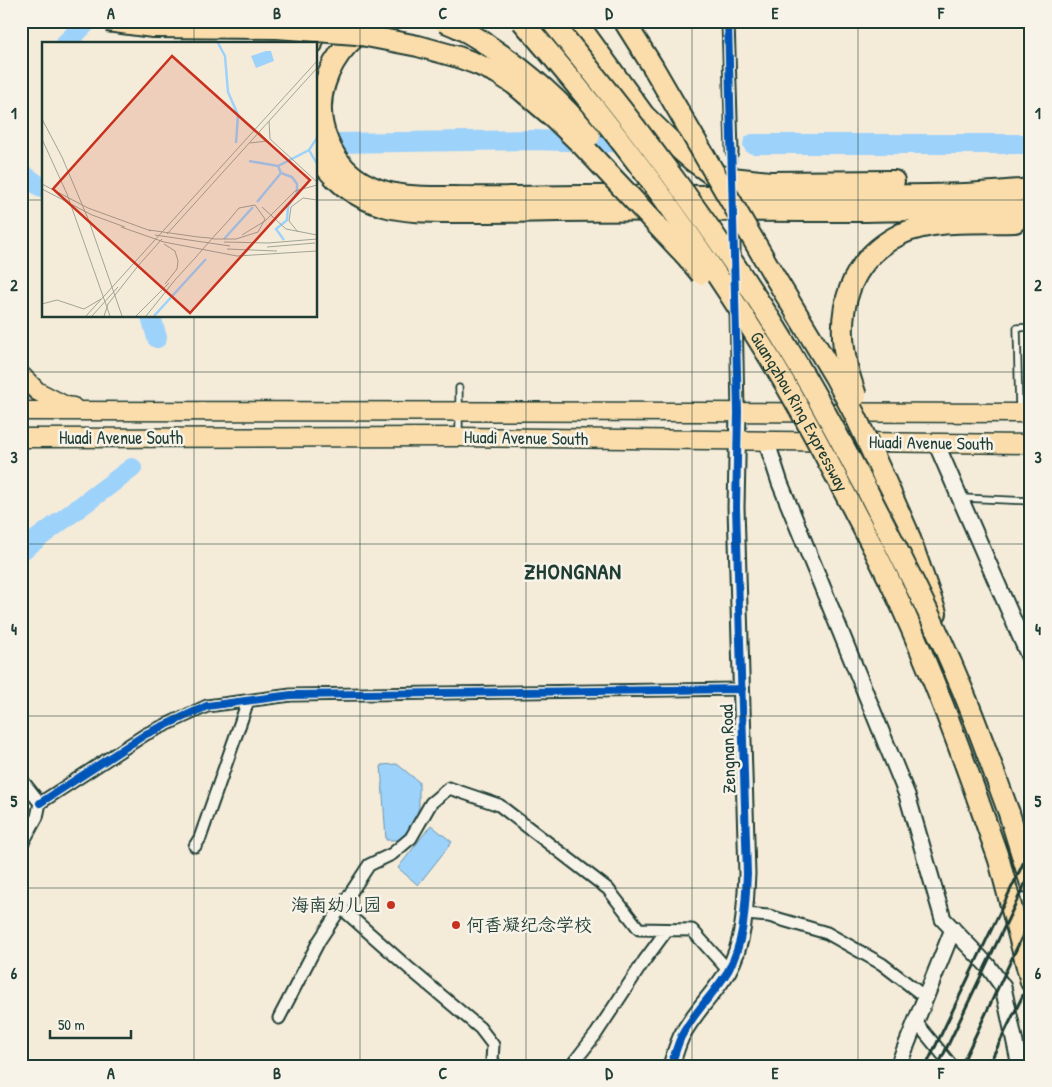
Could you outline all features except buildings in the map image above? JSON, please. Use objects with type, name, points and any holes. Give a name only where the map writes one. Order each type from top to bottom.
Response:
[{"type":"highway","points":[[107,21],[153,27],[277,28],[356,34],[425,47],[482,66],[514,84],[574,136],[684,254],[700,274]]},
{"type":"highway","points":[[312,42],[314,21]]},
{"type":"highway","points":[[383,21],[368,28],[356,37],[338,55],[330,69],[324,86],[321,113],[327,140],[340,163],[363,183],[388,192],[423,197],[795,196],[967,194],[1031,189]]},
{"type":"highway","points":[[443,21],[472,35],[506,57],[541,85],[579,123],[619,170],[682,249],[771,375],[852,506]]},
{"type":"highway","name":"Guangzhou Ring Expressway","points":[[522,21],[580,89],[634,159],[664,199],[724,287],[786,384],[852,506],[894,589],[941,700],[999,860],[1031,982]]},
{"type":"highway","name":"Guangzhou Ring Expressway","points":[[551,21],[672,176],[740,273],[796,362],[831,423],[900,554],[946,651],[972,712],[1009,813],[1031,884]]},
{"type":"highway","points":[[576,21],[644,115],[686,155],[711,174],[770,182],[1031,181]]},
{"type":"highway","points":[[624,21],[836,377],[907,530],[972,712]]},
{"type":"highway","points":[[318,154],[344,187],[357,196],[385,206],[416,211],[994,209],[1031,211]]},
{"type":"highway","points":[[884,478],[848,372],[844,347],[843,319],[848,292],[859,270],[878,248],[901,234],[915,229],[942,225],[1031,222]]},
{"type":"main road","points":[[21,374],[37,391],[51,399],[66,406],[93,411]]},
{"type":"main road","name":"Huadi Avenue South","points":[[21,411],[1025,413]]},
{"type":"main road","name":"Huadi Avenue South","points":[[21,438],[459,437],[1031,444]]},
{"type":"street","points":[[728,21],[732,152]]},
{"type":"street","points":[[734,238],[738,412]]},
{"type":"street","name":"Zengnan Road","points":[[671,1066],[681,1037],[728,970],[738,947],[744,924],[746,874],[736,507],[738,412]]},
{"type":"street","points":[[766,440],[780,483],[907,795],[943,919],[988,966],[1003,987],[1020,1066]]},
{"type":"street","points":[[936,443],[1031,661]]},
{"type":"street","points":[[21,846],[37,818],[40,803],[146,734],[207,706],[291,695],[742,689]]},
{"type":"street","points":[[195,846],[200,838],[248,701]]},
{"type":"street","points":[[21,779],[40,803]]},
{"type":"street","points":[[278,1018],[319,941],[369,865],[392,854],[411,838],[431,803],[449,788],[499,805],[608,889],[638,929],[692,930],[728,970]]},
{"type":"street","points":[[341,908],[480,1028],[493,1045],[492,1060],[496,1066]]},
{"type":"street","points":[[745,914],[769,916],[827,933],[882,964],[926,997]]},
{"type":"street","points":[[898,1066],[953,929]]},
{"type":"street","points":[[571,1066],[596,1034],[644,961],[667,930]]},
{"type":"street","points":[[916,1022],[952,1066]]},
{"type":"lane","points":[[1025,413],[1017,328],[1031,327]]},
{"type":"lane","points":[[459,388],[459,437]]},
{"type":"lane","points":[[960,498],[1031,501]]},
{"type":"water","points":[[397,764],[419,782],[419,807],[415,820],[401,840],[386,840],[381,765]]},
{"type":"water","points":[[431,825],[452,842],[418,885],[398,868]]},
{"type":"waterway","points":[[67,42],[88,21]]},
{"type":"waterway","points":[[336,143],[531,140],[636,143]]},
{"type":"waterway","points":[[753,144],[1031,144]]},
{"type":"waterway","points":[[21,173],[42,188]]},
{"type":"waterway","points":[[152,318],[157,338]]},
{"type":"waterway","points":[[21,551],[132,468]]},
{"type":"tunnel","points":[[732,152],[733,183]]},
{"type":"tunnel","points":[[733,211],[734,238]]},
{"type":"railway","points":[[926,1066],[1031,847]]},
{"type":"railway","points":[[938,1066],[1031,871]]},
{"type":"railway","points":[[961,1066],[1031,918]]},
{"type":"railway","points":[[988,1066],[1031,979]]},
{"type":"cycle path","points":[[671,1066],[686,1028],[734,960],[741,936],[746,899],[747,874],[736,507],[738,412],[728,21]]},
{"type":"cycle path","points":[[40,803],[146,734],[207,706],[291,695],[742,689]]},
{"type":"place","name":"海南幼儿园","points":[[391,905]]},
{"type":"place","name":"何香凝纪念学校","points":[[456,925]]},
{"type":"district","name":"ZHONGNAN","points":[[573,571]]}]
